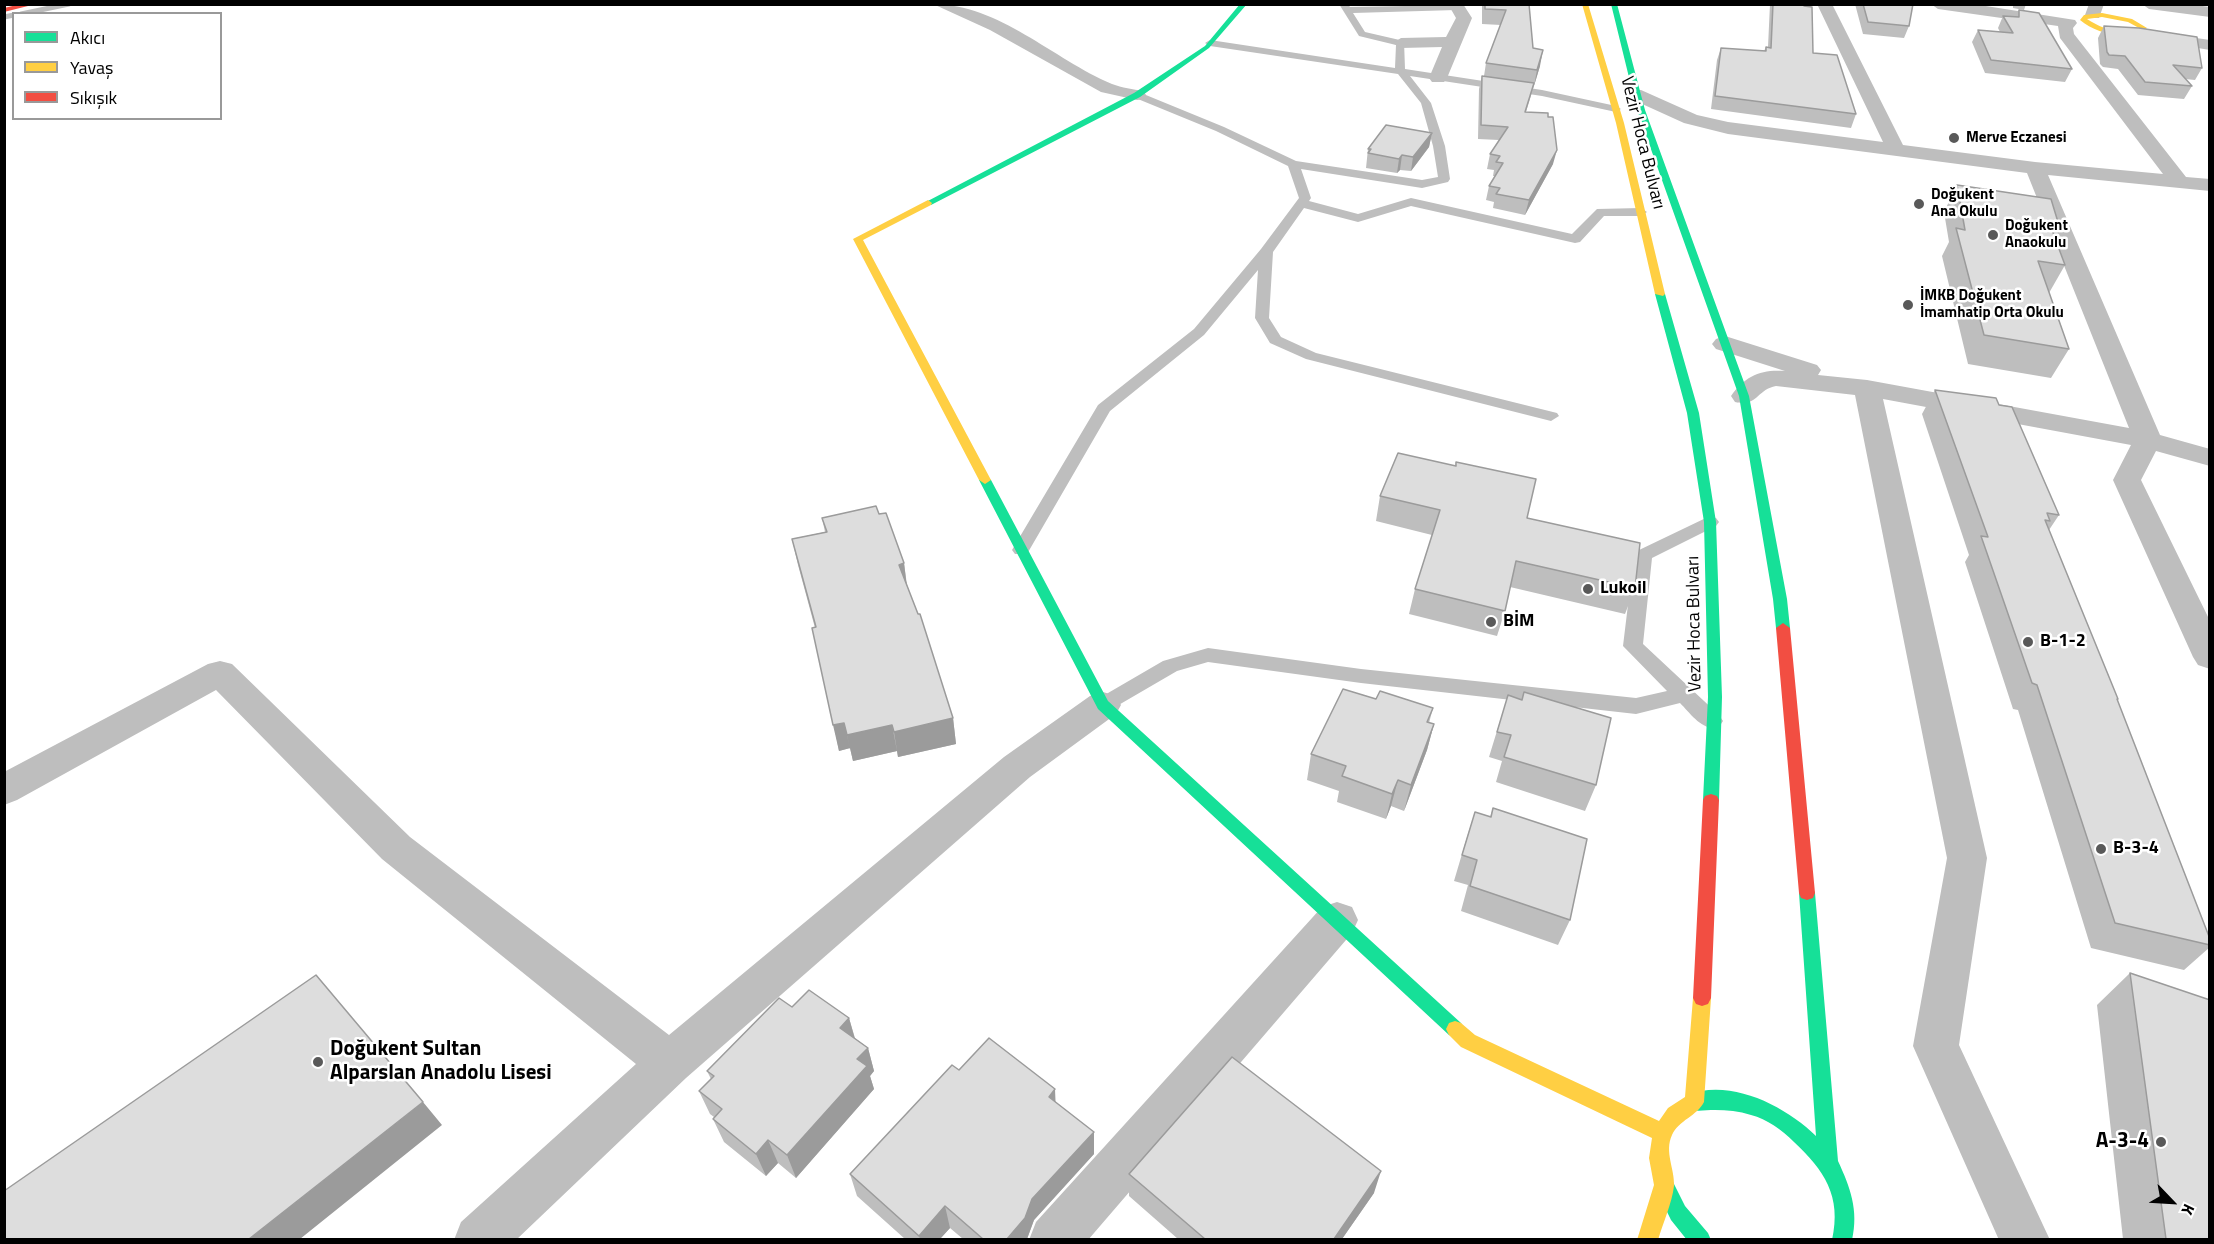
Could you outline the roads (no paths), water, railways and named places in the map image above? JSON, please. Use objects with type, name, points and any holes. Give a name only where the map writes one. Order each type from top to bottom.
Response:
[{"type":"main road","points":[[4,10],[33,4]]},
{"type":"main road","points":[[1244,4],[1210,43],[1137,95],[858,239],[1102,705],[1468,1041],[1662,1133]]},
{"type":"main road","name":"Vezir Hoca Bulvarı","points":[[1585,4],[1616,109],[1658,288],[1693,413],[1710,522],[1715,697],[1704,973],[1694,1102]]},
{"type":"main road","name":"Vezir Hoca Bulvarı","points":[[1614,4],[1635,94],[1744,396],[1780,599],[1818,1017],[1828,1162],[1842,1192],[1847,1222],[1842,1239]]},
{"type":"main road","points":[[2092,15],[2111,16],[2140,23],[2143,30],[2123,32],[2092,15]]},
{"type":"main road","points":[[1701,1239],[1678,1213],[1664,1185],[1659,1158],[1662,1133],[1675,1115],[1694,1102],[1718,1098],[1745,1101],[1776,1114],[1804,1135],[1828,1162]]},
{"type":"main road","points":[[1647,1239],[1664,1185]]},
{"type":"street","points":[[940,4],[996,27],[1107,88],[1137,95]]},
{"type":"street","points":[[1824,4],[1896,150]]},
{"type":"street","points":[[1938,4],[2068,23],[2092,15]]},
{"type":"street","points":[[1981,4],[2032,12],[2092,15]]},
{"type":"street","points":[[2149,4],[2210,12]]},
{"type":"street","points":[[2130,5],[2140,23],[2210,43]]},
{"type":"street","points":[[1438,78],[1464,18],[1455,6]]},
{"type":"street","points":[[2068,23],[2065,28],[2066,35],[2179,181]]},
{"type":"street","points":[[2123,32],[2210,43]]},
{"type":"street","points":[[1401,43],[1452,42]]},
{"type":"street","points":[[1635,94],[1691,119],[1728,128]]},
{"type":"street","points":[[1649,133],[1693,127],[1728,128],[2035,168],[2210,185]]},
{"type":"street","points":[[2035,168],[2148,440]]},
{"type":"street","points":[[1725,344],[1867,388]]},
{"type":"street","points":[[1744,396],[1756,382],[1776,378],[1867,388],[2148,440],[2210,458]]},
{"type":"street","points":[[1867,388],[1967,858],[1936,1046],[2025,1239]]},
{"type":"street","points":[[2148,440],[2127,480],[2210,657]]},
{"type":"street","points":[[4,790],[220,673],[396,848],[670,1063]]},
{"type":"street","points":[[479,1239],[670,1063],[1017,767],[1102,705]]},
{"type":"street","points":[[1054,1239],[1337,920]]},
{"type":"lane","points":[[1455,6],[1345,7],[1365,50],[1400,70],[1438,78],[1542,93],[1616,109]]},
{"type":"lane","points":[[1137,95],[1220,129],[1293,164],[1422,184],[1444,179],[1439,146],[1426,103],[1400,70],[1401,43],[1365,50],[1210,43]]},
{"type":"lane","points":[[1021,550],[1104,408],[1199,332],[1266,252],[1305,198],[1293,164]]},
{"type":"lane","points":[[1301,203],[1358,218],[1411,202],[1575,239],[1601,212],[1641,212]]},
{"type":"lane","points":[[1266,252],[1262,318],[1275,340],[1311,356],[1551,416]]},
{"type":"lane","points":[[1710,522],[1643,555],[1633,646],[1713,721]]},
{"type":"lane","points":[[1102,705],[1170,666],[1208,655],[1361,676],[1636,706],[1684,694]]},
{"type":"waterway","points":[[31,12],[69,4]]},
{"type":"waterway","points":[[4,17],[12,15]]},
{"type":"place","name":"Merve Eczanesi","points":[[1954,138]]},
{"type":"place","name":"Doğukent Ana Okulu","points":[[1919,204]]},
{"type":"place","name":"Doğukent Anaokulu","points":[[1993,235]]},
{"type":"place","name":"İMKB Doğukent İmamhatip Orta Okulu","points":[[1908,305]]},
{"type":"place","name":"Lukoil","points":[[1588,589]]},
{"type":"place","name":"BİM","points":[[1491,622]]},
{"type":"place","name":"B-1-2","points":[[2028,642]]},
{"type":"place","name":"B-3-4","points":[[2101,849]]},
{"type":"place","name":"Doğukent Sultan Alparslan Anadolu Lisesi","points":[[318,1062]]},
{"type":"place","name":"A-3-4","points":[[2161,1142]]}]
